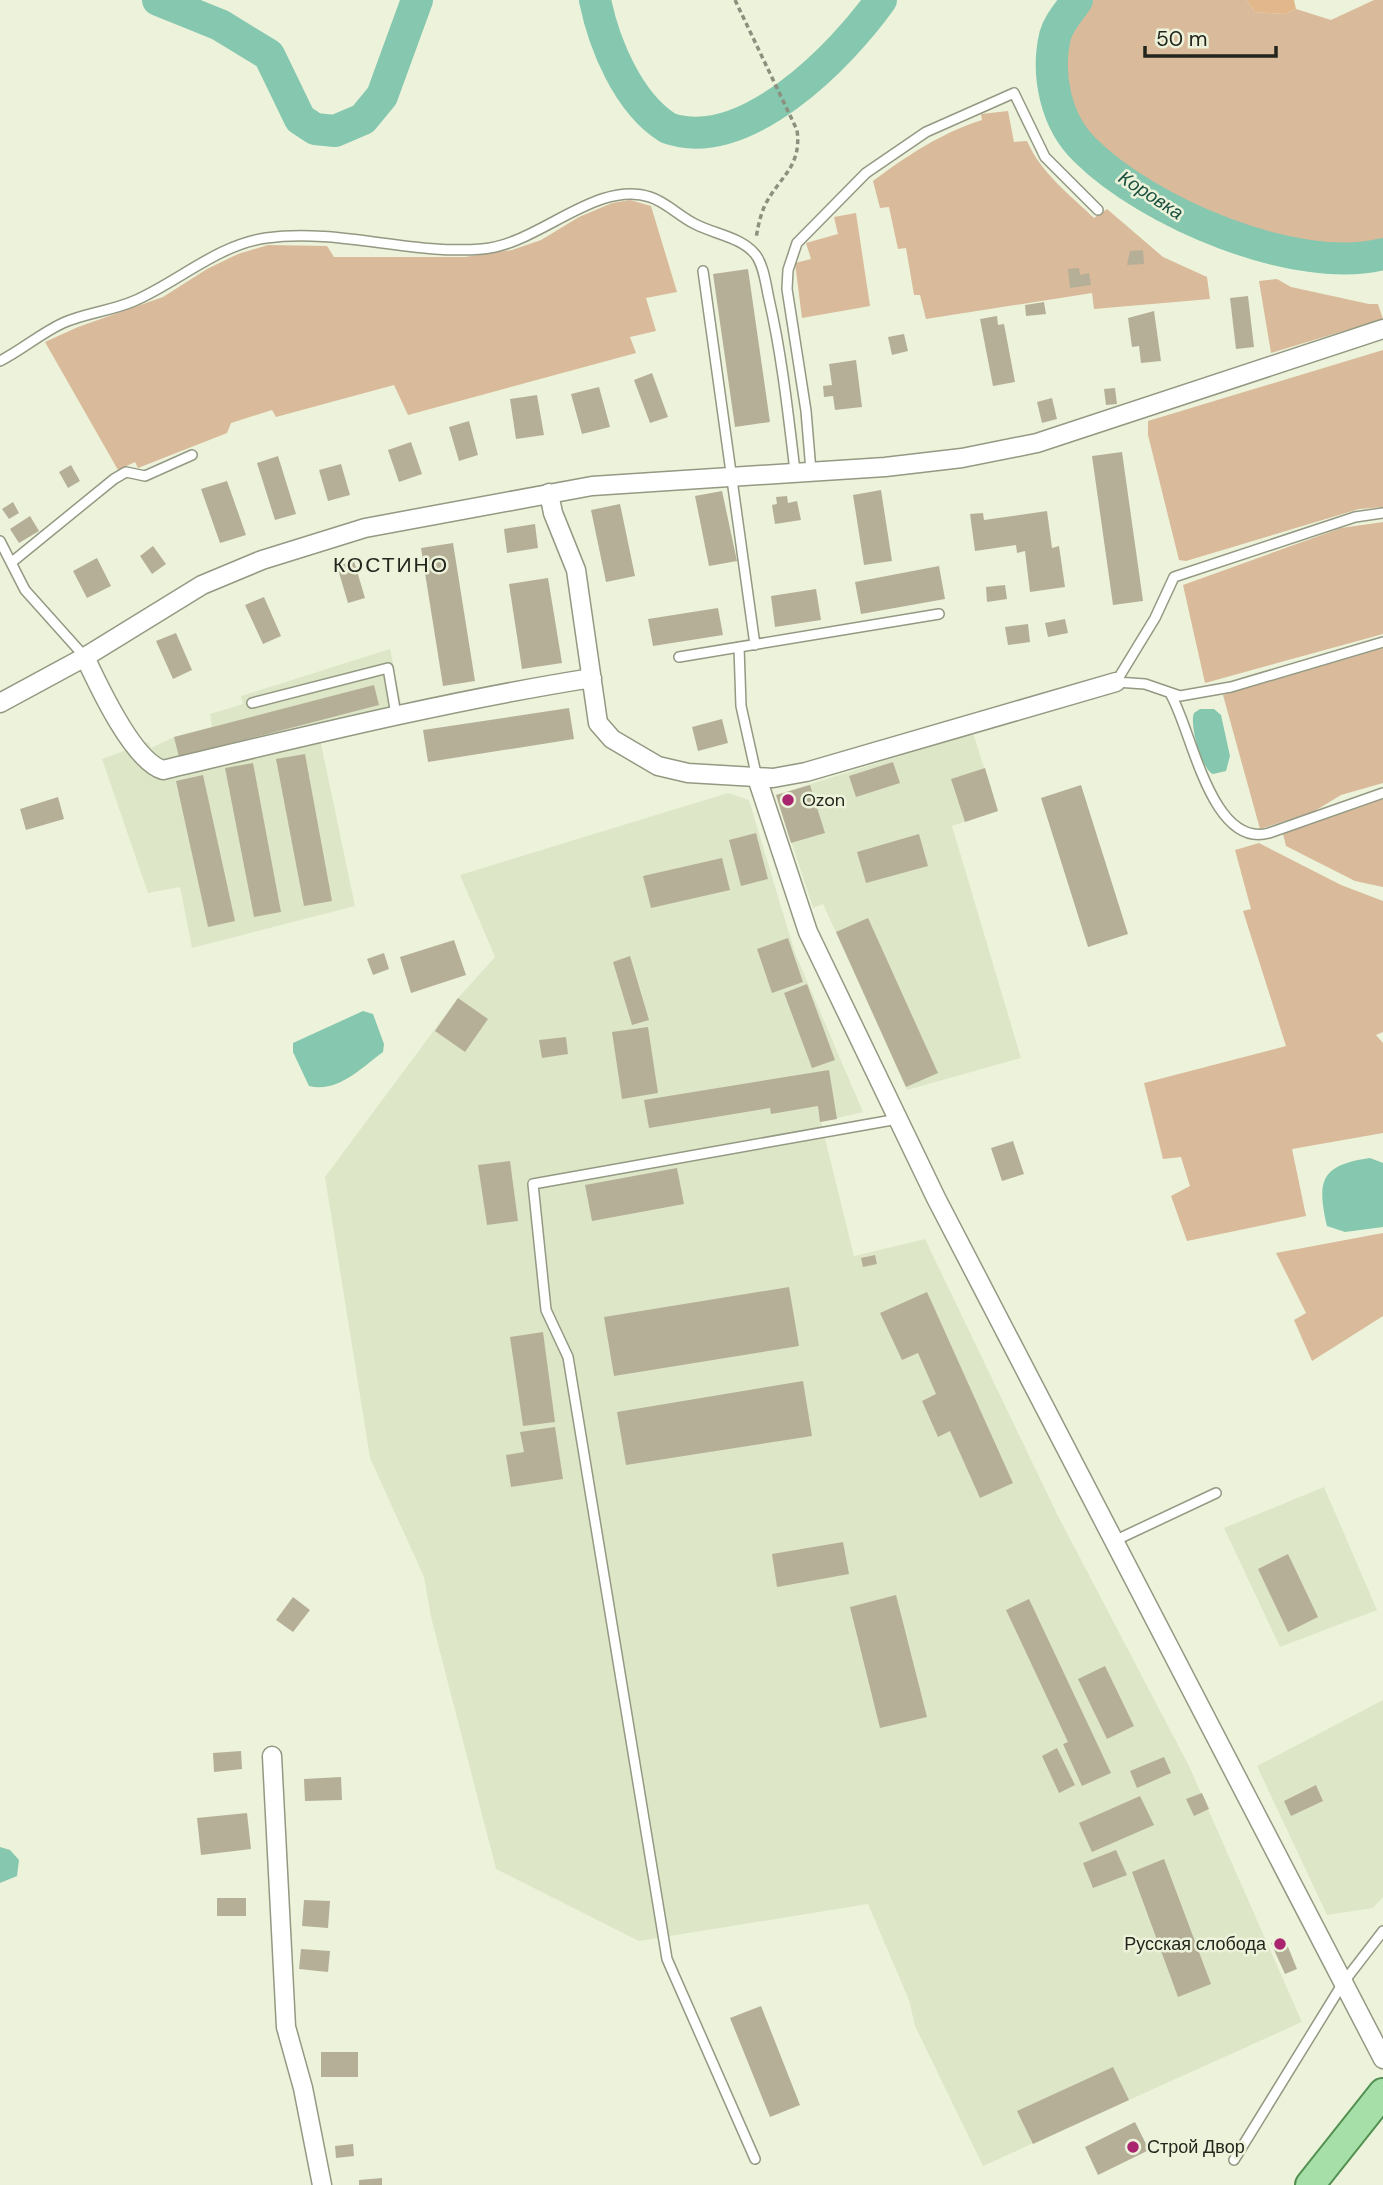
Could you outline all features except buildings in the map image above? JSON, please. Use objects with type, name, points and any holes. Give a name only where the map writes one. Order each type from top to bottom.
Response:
[{"type":"main road","points":[[1310,2185],[1383,2093]]},
{"type":"street","points":[[0,703],[85,656],[173,600],[262,560],[365,528],[592,486],[909,465],[1037,443],[1383,330]]},
{"type":"street","points":[[549,493],[553,513],[576,569],[598,723],[611,739],[629,751],[673,771],[757,778],[798,774],[1116,682]]},
{"type":"street","points":[[85,656],[127,733],[148,762],[163,770],[396,715],[495,694],[592,678]]},
{"type":"street","points":[[757,778],[808,932],[936,1198],[1383,2059]]},
{"type":"street","points":[[272,1756],[286,2027],[303,2088],[322,2185]]},
{"type":"lane","points":[[803,471],[806,411],[787,289],[788,270],[797,243],[866,173],[926,132],[1014,93],[1045,157],[1098,210]]},
{"type":"lane","points":[[0,361],[62,323],[132,302],[200,263],[238,246],[266,238],[360,239],[428,247],[482,249],[511,244],[577,210],[611,196],[630,193],[651,197],[693,223],[743,243],[757,256],[781,352],[803,471]]},
{"type":"lane","points":[[703,271],[755,645]]},
{"type":"lane","points":[[12,562],[120,475],[126,472],[145,476],[192,455]]},
{"type":"lane","points":[[1383,513],[1355,517],[1174,577],[1155,618],[1116,682],[1144,684],[1171,695],[1231,687],[1383,642]]},
{"type":"lane","points":[[0,541],[25,590],[85,656]]},
{"type":"lane","points":[[679,657],[939,614]]},
{"type":"lane","points":[[739,647],[741,706],[757,778]]},
{"type":"lane","points":[[252,703],[388,668],[396,715]]},
{"type":"lane","points":[[1171,695],[1203,778],[1227,817],[1241,832],[1254,836],[1269,833],[1383,793]]},
{"type":"lane","points":[[755,2159],[667,1959],[568,1357],[546,1310],[533,1184],[898,1119]]},
{"type":"lane","points":[[1114,1541],[1216,1493]]},
{"type":"lane","points":[[1234,2160],[1343,1983],[1383,1931]]},
{"type":"path","points":[[735,0],[797,130],[798,154],[765,205],[757,232],[757,256]]},
{"type":"shaded area","points":[[1087,0],[1246,0],[1255,12],[1285,14],[1296,9],[1331,20],[1374,0],[1383,0],[1383,240],[1332,252],[1295,247],[1192,211],[1158,193],[1120,165],[1086,132],[1069,104],[1059,80],[1057,44]]},
{"type":"shaded area","points":[[1246,0],[1294,0],[1296,9],[1285,14],[1255,12]]},
{"type":"shaded area","points":[[1008,111],[1014,142],[1027,141],[1048,173],[1094,218],[1107,209],[1163,257],[1207,277],[1210,299],[1094,309],[1092,293],[926,319],[920,295],[914,295],[906,248],[898,249],[889,207],[880,208],[873,181],[925,146],[982,120],[981,114]]},
{"type":"shaded area","points":[[630,200],[651,206],[677,292],[646,298],[656,331],[630,337],[636,353],[408,415],[394,385],[276,417],[272,410],[231,423],[227,433],[138,468],[135,462],[118,470],[45,342],[78,327],[163,297],[207,269],[238,254],[268,245],[327,246],[334,257],[465,257],[512,250],[541,240],[579,217],[612,203]]},
{"type":"shaded area","points":[[856,213],[870,306],[802,318],[795,263],[811,259],[806,243],[838,234],[834,217]]},
{"type":"shaded area","points":[[1277,279],[1291,287],[1378,304],[1383,319],[1271,353],[1259,281]]},
{"type":"shaded area","points":[[1383,350],[1383,507],[1359,509],[1186,561],[1179,560],[1148,435],[1148,421]]},
{"type":"shaded area","points":[[1383,522],[1383,634],[1205,683],[1183,585],[1341,528]]},
{"type":"shaded area","points":[[1383,648],[1383,783],[1341,795],[1313,812],[1260,829],[1223,695]]},
{"type":"shaded area","points":[[390,649],[404,718],[320,739],[355,906],[192,948],[180,887],[148,893],[102,759],[148,742],[151,748],[174,737],[212,727],[210,714],[243,704],[241,696]]},
{"type":"shaded area","points":[[1200,709],[1214,709],[1221,715],[1230,756],[1226,771],[1213,774],[1201,756],[1193,727],[1194,713]]},
{"type":"shaded area","points":[[973,733],[998,811],[952,826],[1021,1058],[907,1090],[823,904],[813,908],[776,795]]},
{"type":"shaded area","points":[[728,793],[749,800],[795,953],[863,1112],[821,1122],[854,1256],[925,1239],[1057,1514],[1189,1766],[1302,2022],[983,2166],[915,2026],[909,2000],[868,1904],[639,1941],[496,1869],[431,1617],[424,1577],[370,1458],[325,1177],[458,998],[495,957],[460,875]]},
{"type":"shaded area","points":[[1383,799],[1383,887],[1355,881],[1286,846],[1283,834]]},
{"type":"shaded area","points":[[1259,843],[1341,885],[1383,901],[1383,1032],[1376,1035],[1383,1043],[1383,1133],[1292,1149],[1306,1216],[1187,1241],[1171,1196],[1190,1186],[1181,1157],[1163,1159],[1144,1083],[1286,1046],[1243,911],[1251,909],[1235,850]]},
{"type":"shaded area","points":[[363,1011],[373,1014],[384,1044],[383,1052],[339,1083],[309,1086],[293,1052],[293,1043]]},
{"type":"shaded area","points":[[1370,1158],[1383,1163],[1383,1227],[1345,1232],[1327,1226],[1322,1197],[1326,1177],[1341,1165]]},
{"type":"shaded area","points":[[1383,1233],[1383,1316],[1312,1361],[1294,1320],[1306,1313],[1276,1253]]},
{"type":"shaded area","points":[[1324,1487],[1377,1610],[1280,1647],[1224,1528]]},
{"type":"shaded area","points":[[1383,1700],[1383,1897],[1373,1908],[1327,1915],[1257,1766]]},
{"type":"shaded area","points":[[0,1847],[10,1850],[19,1860],[17,1876],[0,1883]]},
{"type":"waterway","name":"Коровка","points":[[158,0],[220,25],[269,55],[300,119],[315,129],[335,131],[363,119],[382,96],[417,0]]},
{"type":"waterway","name":"Коровка","points":[[595,0],[612,53],[641,104],[668,128],[698,133],[728,127],[759,114],[788,95],[842,47],[881,0]]},
{"type":"waterway","name":"Коровка","points":[[1077,0],[1055,36],[1052,66],[1056,97],[1060,112],[1075,139],[1112,173],[1145,196],[1184,216],[1225,234],[1267,247],[1308,256],[1348,258],[1383,254]]},
{"type":"place","name":"Ozon","points":[[788,800]]},
{"type":"place","name":"Русская слобода","points":[[1280,1944]]},
{"type":"place","name":"Строй Двор","points":[[1133,2147]]},
{"type":"district","name":"КОСТИНО","points":[[391,565]]}]
